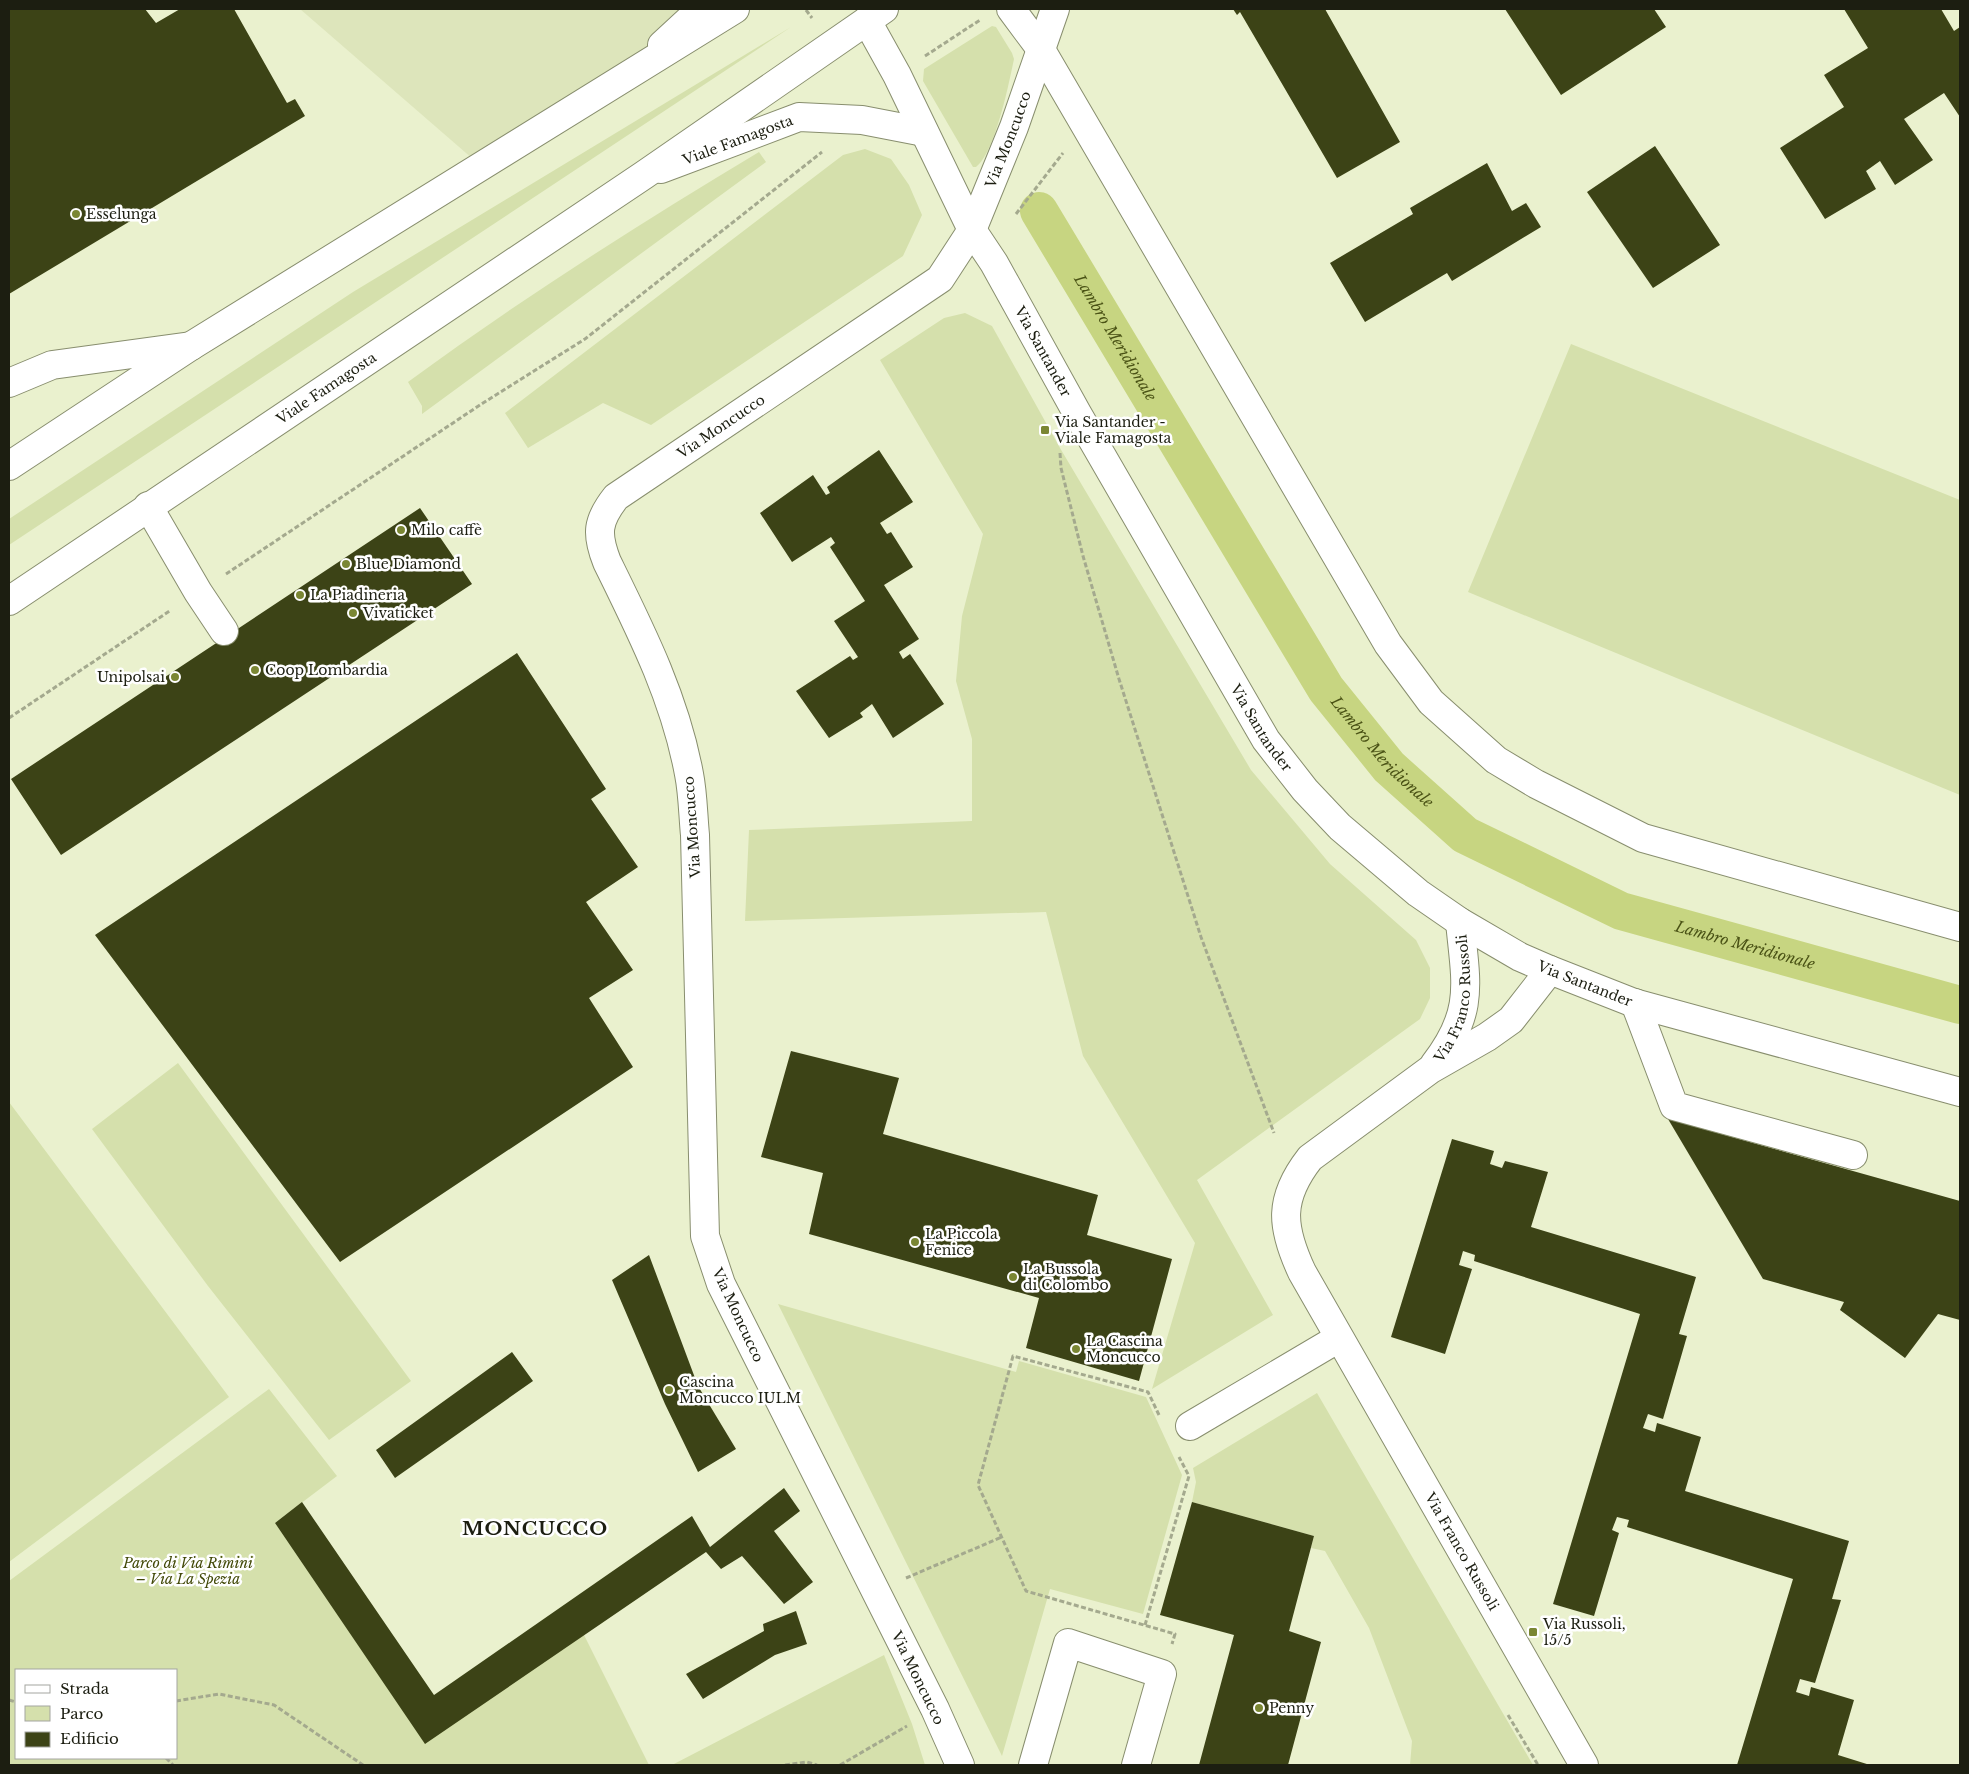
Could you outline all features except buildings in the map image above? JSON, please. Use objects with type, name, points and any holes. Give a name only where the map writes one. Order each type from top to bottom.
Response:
[{"type":"street","points":[[626,78],[701,9]]},
{"type":"street","points":[[9,466],[191,346],[735,9]]},
{"type":"street","points":[[1040,48],[1055,9]]},
{"type":"street","points":[[1000,12],[1040,48],[1388,644],[1437,708],[1496,760],[1536,784],[1643,838],[1960,927]]},
{"type":"street","name":"Via Santander","points":[[870,13],[897,75],[972,230],[994,263],[1077,413],[1266,740],[1305,790],[1340,827],[1418,893],[1460,922],[1520,957],[1550,970],[1635,1003],[1960,1092]]},
{"type":"street","name":"Viale Famagosta","points":[[9,601],[644,175],[870,13]]},
{"type":"street","name":"Via Moncucco","points":[[960,1765],[935,1709],[721,1284],[705,1236],[695,835],[690,775],[663,680],[607,562],[600,545],[598,528],[606,509],[616,497],[940,279],[972,230],[1014,127],[1040,48]]},
{"type":"street","name":"Viale Famagosta","points":[[644,175],[799,117],[862,120],[924,132]]},
{"type":"street","points":[[9,383],[52,364],[191,346]]},
{"type":"street","points":[[148,506],[198,592],[224,631]]},
{"type":"street","name":"Via Franco Russoli","points":[[1431,1069],[1448,1046],[1464,1008],[1465,978],[1460,922]]},
{"type":"street","name":"Via Franco Russoli","points":[[1550,970],[1511,1020],[1479,1042],[1431,1069],[1321,1147],[1296,1175],[1289,1192],[1285,1221],[1294,1255],[1339,1338],[1584,1765]]},
{"type":"street","points":[[1635,1003],[1674,1106],[1853,1155]]},
{"type":"street","points":[[1190,1426],[1339,1338]]},
{"type":"street","points":[[1034,1765],[1068,1643],[1162,1674],[1136,1765]]},
{"type":"path","points":[[806,10],[812,18]]},
{"type":"path","points":[[924,57],[1000,12]]},
{"type":"path","points":[[9,718],[483,402],[585,339],[829,146]]},
{"type":"path","points":[[1014,216],[1065,150]]},
{"type":"path","points":[[1060,448],[1061,468],[1083,556],[1120,678],[1201,937],[1274,1133]]},
{"type":"path","points":[[1160,1418],[1148,1392],[1013,1356],[978,1485],[1026,1591],[1175,1634],[1162,1674]]},
{"type":"path","points":[[1145,1625],[1189,1476],[1176,1451]]},
{"type":"path","points":[[904,1578],[1002,1537]]},
{"type":"path","points":[[178,1701],[219,1694],[274,1705],[363,1765]]},
{"type":"path","points":[[1508,1715],[1538,1765]]},
{"type":"path","points":[[840,1765],[900,1729],[912,1724]]},
{"type":"path","points":[[785,1765],[807,1762],[817,1765]]},
{"type":"shaded area","points":[[300,9],[735,9],[481,166]]},
{"type":"green space","points":[[992,26],[996,27],[1014,59],[995,133],[983,159],[976,167],[973,167],[923,81],[924,69]]},
{"type":"green space","points":[[791,27],[9,545],[9,519],[353,292]]},
{"type":"green space","points":[[865,149],[891,159],[909,185],[922,215],[903,256],[651,425],[603,403],[528,448],[505,413],[843,155]]},
{"type":"green space","points":[[759,152],[766,162],[422,414],[422,406],[408,382],[494,321],[581,263]]},
{"type":"green space","points":[[965,313],[992,326],[1060,448],[1251,770],[1330,864],[1416,940],[1430,968],[1430,998],[1420,1019],[1197,1180],[1273,1315],[1152,1389],[1195,1243],[1083,1056],[1046,912],[745,921],[749,830],[972,821],[972,739],[956,681],[962,616],[983,534],[880,360],[944,318]]},
{"type":"green space","points":[[1571,344],[1960,500],[1960,795],[1468,592]]},
{"type":"green space","points":[[178,1063],[411,1381],[329,1440],[208,1286],[92,1129]]},
{"type":"green space","points":[[9,1102],[229,1397],[9,1562]]},
{"type":"green space","points":[[778,1304],[1016,1372],[1019,1361],[1146,1397],[1182,1475],[1143,1614],[1050,1589],[1002,1756]]},
{"type":"green space","name":"Parco di Via Rimini – Via La Spezia","points":[[269,1389],[337,1476],[275,1523],[425,1743],[584,1635],[649,1765],[9,1765],[9,1581]]},
{"type":"green space","points":[[1317,1393],[1533,1765],[1410,1765],[1412,1741],[1369,1628],[1325,1551],[1311,1548],[1314,1536],[1192,1502],[1196,1482],[1193,1468]]},
{"type":"green space","points":[[884,1655],[912,1724],[925,1765],[672,1765]]},
{"type":"waterway","name":"Lambro Meridionale","points":[[1039,211],[1326,689],[1389,767],[1465,835],[1621,911],[1960,1005]]},
{"type":"place","name":"Esselunga","points":[[76,214]]},
{"type":"place","name":"Via Santander - Viale Famagosta","points":[[1045,430]]},
{"type":"place","name":"Milo caffè","points":[[401,530]]},
{"type":"place","name":"Blue Diamond","points":[[346,564]]},
{"type":"place","name":"La Piadineria","points":[[300,595]]},
{"type":"place","name":"Vivaticket","points":[[353,613]]},
{"type":"place","name":"Coop Lombardia","points":[[255,670]]},
{"type":"place","name":"Unipolsai","points":[[175,677]]},
{"type":"place","name":"La Piccola Fenice","points":[[915,1242]]},
{"type":"place","name":"La Bussola di Colombo","points":[[1013,1277]]},
{"type":"place","name":"La Cascina Moncucco","points":[[1076,1349]]},
{"type":"place","name":"Cascina Moncucco IULM","points":[[669,1390]]},
{"type":"place","name":"Via Russoli, 15/5","points":[[1533,1632]]},
{"type":"place","name":"Penny","points":[[1259,1708]]},
{"type":"district","name":"MONCUCCO","points":[[535,1528]]}]
